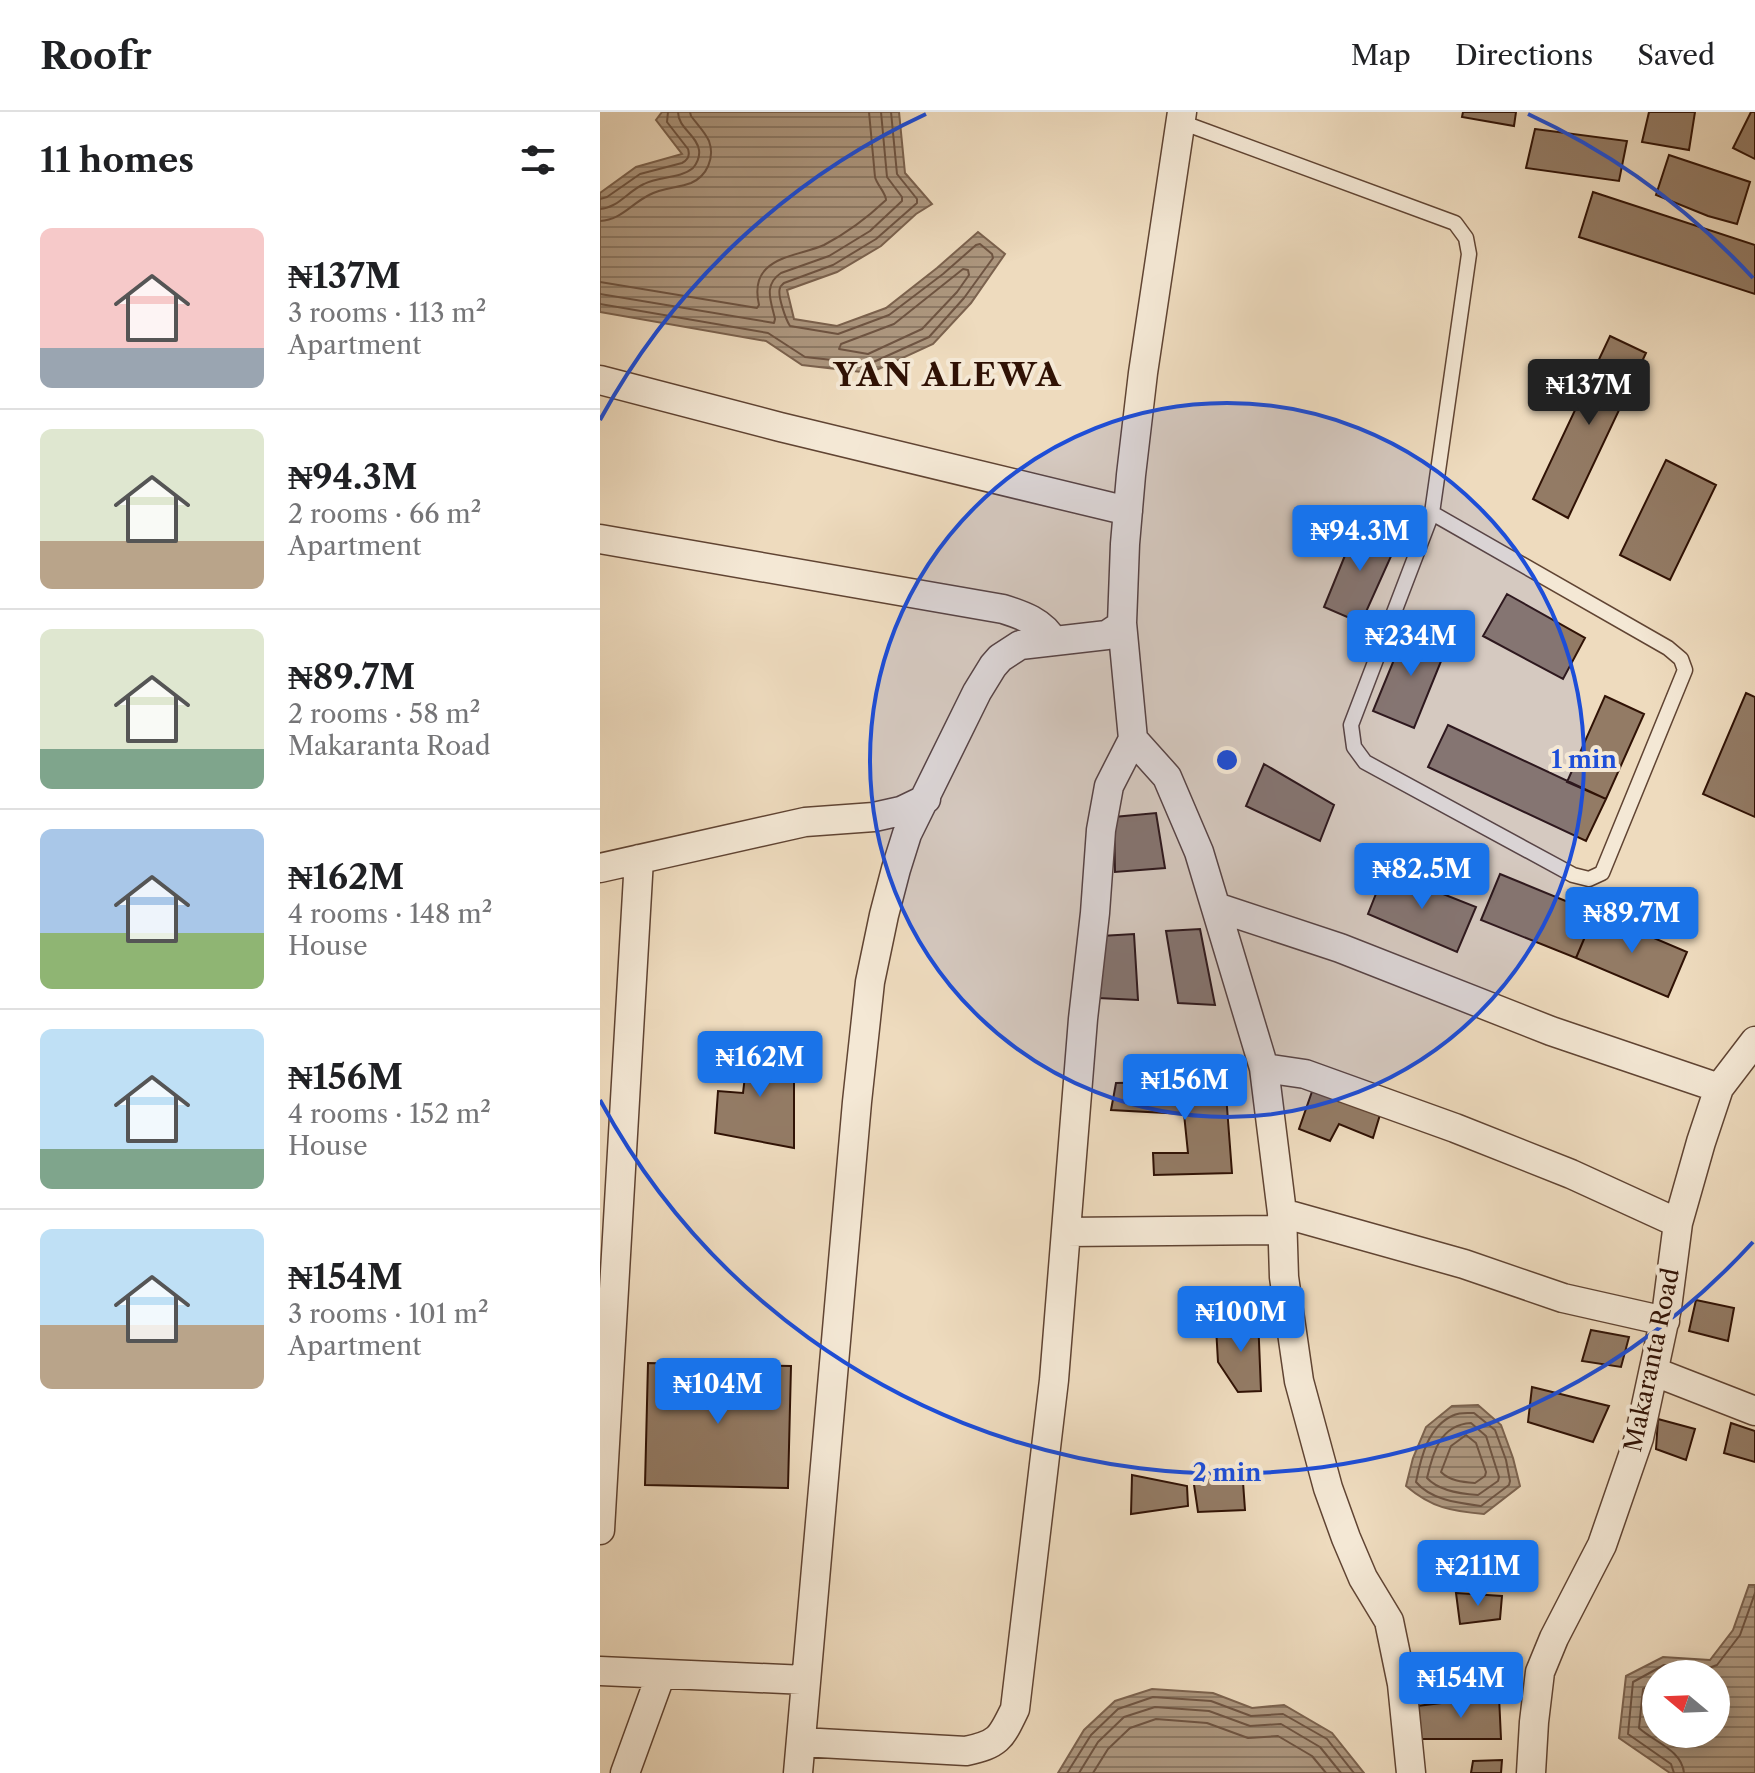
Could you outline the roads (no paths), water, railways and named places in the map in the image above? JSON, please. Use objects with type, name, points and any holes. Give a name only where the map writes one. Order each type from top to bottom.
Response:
[{"type":"street","points":[[801,1742],[966,1751],[996,1741],[1015,1709],[1054,1380],[1101,830],[1109,786],[1133,739],[1122,623],[1128,511],[1143,373],[1181,117]]},
{"type":"street","points":[[600,380],[795,431],[1128,511]]},
{"type":"street","points":[[600,539],[1003,609],[1035,622],[1049,633],[1053,641]]},
{"type":"street","points":[[798,1773],[844,1238],[870,982],[896,869],[907,834],[977,692],[1000,658],[1020,645],[1111,634],[1122,623]]},
{"type":"street","points":[[1133,739],[1167,777],[1199,852],[1264,1068],[1282,1221],[1284,1277],[1299,1381],[1328,1488],[1346,1538],[1363,1578],[1389,1621],[1402,1684],[1411,1773]]},
{"type":"street","points":[[600,868],[805,822],[874,817],[901,811],[926,799]]},
{"type":"street","points":[[600,1530],[639,859]]},
{"type":"street","points":[[1216,907],[1340,948],[1551,1031],[1719,1088]]},
{"type":"street","name":"Makaranta Road","points":[[1531,1773],[1540,1672],[1602,1545],[1639,1438],[1665,1321],[1678,1223],[1701,1142],[1719,1088],[1755,1041]]},
{"type":"street","points":[[1264,1068],[1305,1074],[1455,1128],[1571,1174],[1678,1223]]},
{"type":"street","points":[[1066,1232],[1282,1221],[1464,1264],[1563,1298],[1665,1321]]},
{"type":"street","points":[[1655,1372],[1755,1411]]},
{"type":"street","points":[[600,1671],[806,1680]]},
{"type":"street","points":[[625,1773],[661,1674]]},
{"type":"lane","points":[[1181,117],[1455,223],[1466,238],[1469,254],[1432,513],[1351,725],[1354,747],[1365,762],[1573,875],[1589,879],[1602,873],[1685,670],[1684,665],[1668,648],[1432,513]]},
{"type":"water","points":[[662,112],[899,112],[905,173],[932,204],[916,214],[881,246],[837,272],[787,290],[794,319],[837,326],[886,308],[978,232],[1005,254],[971,303],[933,344],[870,373],[802,365],[766,341],[600,312],[600,193],[636,167],[682,154],[656,120]]},
{"type":"water","points":[[1478,1405],[1501,1425],[1520,1486],[1484,1514],[1442,1507],[1406,1486],[1426,1427],[1452,1406]]},
{"type":"water","points":[[1749,1585],[1755,1585],[1755,1773],[1670,1773],[1619,1738],[1626,1676],[1642,1668],[1642,1748],[1730,1748],[1730,1660],[1710,1660],[1733,1630]]},
{"type":"water","points":[[1663,1657],[1710,1660],[1657,1660]]},
{"type":"water","points":[[1152,1689],[1213,1693],[1252,1708],[1284,1705],[1332,1733],[1364,1773],[1058,1773],[1084,1730],[1115,1701]]},
{"type":"district","name":"YAN ALEWA","points":[[948,375]]}]
